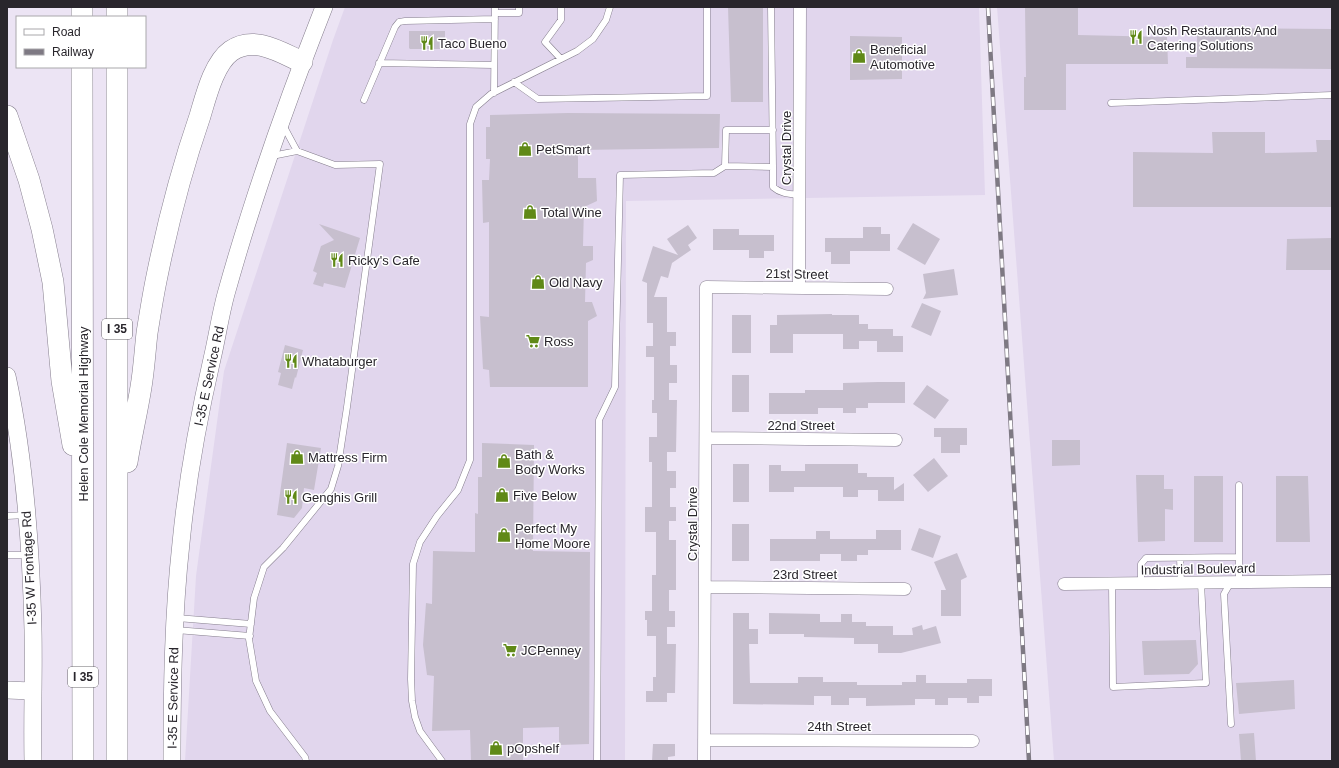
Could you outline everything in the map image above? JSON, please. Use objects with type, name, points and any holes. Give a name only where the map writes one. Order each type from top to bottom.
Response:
[{"type":"highway","points":[[117,511],[141,387],[147,332],[157,276],[170,219],[191,142],[211,83],[224,58],[230,52],[247,44],[264,46],[302,62]]},
{"type":"highway","name":"Helen Cole Memorial Highway","points":[[82,68],[83,761]]},
{"type":"highway","name":"I 35","points":[[117,68],[117,761]]},
{"type":"highway","points":[[7,116],[29,180],[42,229],[53,282],[62,381],[83,512]]},
{"type":"street","name":"I-35 E Service Rd","points":[[172,761],[172,671],[174,624],[186,500],[201,410],[226,296],[269,157],[302,62],[324,7]]},
{"type":"street","name":"Crystal Drive","points":[[799,288],[800,7]]},
{"type":"street","name":"Crystal Drive","points":[[704,761],[706,588],[706,287]]},
{"type":"street","name":"21st Street","points":[[706,287],[887,289]]},
{"type":"street","name":"I-35 W Frontage Rd","points":[[8,386],[11,421],[22,462],[30,555],[33,631],[32,761]]},
{"type":"street","name":"22nd Street","points":[[706,438],[896,440]]},
{"type":"street","name":"Industrial Boulevard","points":[[1064,584],[1332,581]]},
{"type":"street","name":"23rd Street","points":[[706,588],[905,589]]},
{"type":"street","points":[[7,690],[32,691]]},
{"type":"street","name":"24th Street","points":[[704,740],[973,741]]},
{"type":"lane","points":[[364,100],[395,27],[399,22],[495,13],[519,13],[519,7]]},
{"type":"lane","points":[[561,7],[561,20],[545,42],[561,59]]},
{"type":"lane","points":[[442,761],[420,731],[415,717],[412,701],[413,564],[420,542],[437,516],[458,490],[470,460],[470,124],[476,107],[494,93],[577,51],[593,39],[606,20],[610,7]]},
{"type":"lane","points":[[514,82],[538,99],[707,96],[707,7]]},
{"type":"lane","points":[[771,7],[773,187],[779,192],[800,195]]},
{"type":"lane","points":[[494,93],[495,13]]},
{"type":"lane","points":[[379,63],[494,65]]},
{"type":"lane","points":[[1111,103],[1332,95]]},
{"type":"lane","points":[[281,122],[297,151]]},
{"type":"lane","points":[[725,166],[726,130],[773,130]]},
{"type":"lane","points":[[269,157],[297,151],[335,165],[380,164],[338,466],[330,488],[283,548],[264,567],[254,598],[250,636],[256,681],[270,711],[305,757],[306,761]]},
{"type":"lane","points":[[597,761],[599,420],[615,387],[620,175],[714,173],[725,166],[773,167]]},
{"type":"lane","points":[[1231,724],[1224,594],[1235,582],[1239,557],[1239,486]]},
{"type":"lane","points":[[7,516],[27,515]]},
{"type":"lane","points":[[7,555],[30,555]]},
{"type":"lane","points":[[1141,584],[1141,564],[1146,558],[1239,557]]},
{"type":"lane","points":[[1180,558],[1181,583]]},
{"type":"lane","points":[[1112,584],[1113,687],[1206,683],[1201,583]]},
{"type":"lane","points":[[174,624],[251,624]]},
{"type":"lane","points":[[174,624],[250,636]]},
{"type":"shaded area","points":[[345,7],[979,7],[985,195],[626,201],[625,761],[185,761],[196,576],[224,371]]},
{"type":"shaded area","points":[[997,7],[1332,7],[1332,761],[1054,761]]},
{"type":"building","points":[[728,7],[763,7],[763,102],[731,102]]},
{"type":"building","points":[[1025,7],[1078,7],[1078,35],[1167,37],[1168,64],[1066,64],[1066,110],[1024,110],[1024,77],[1026,77]]},
{"type":"building","points":[[1197,28],[1332,29],[1332,69],[1186,68],[1186,57],[1197,57]]},
{"type":"building","name":"Taco Bueno","points":[[409,31],[445,31],[445,49],[410,49]]},
{"type":"building","points":[[850,36],[902,37],[902,79],[850,80]]},
{"type":"building","points":[[568,113],[720,114],[719,148],[578,150],[578,178],[596,178],[597,201],[584,207],[583,246],[593,246],[593,260],[586,263],[585,302],[592,302],[597,316],[588,321],[588,387],[490,387],[489,370],[483,369],[480,316],[489,317],[489,222],[483,223],[482,180],[489,180],[490,159],[486,159],[486,127],[490,127],[490,115]]},
{"type":"building","points":[[1212,132],[1265,132],[1265,153],[1317,152],[1316,140],[1332,140],[1332,207],[1133,207],[1133,152],[1213,153]]},
{"type":"building","points":[[913,223],[940,239],[925,265],[897,249]]},
{"type":"building","name":"Ricky's Cafe","points":[[319,224],[360,238],[345,288],[324,283],[323,287],[313,284],[317,273],[313,271],[321,246],[334,240]]},
{"type":"building","points":[[688,225],[697,238],[688,245],[691,250],[672,263],[668,278],[661,276],[654,297],[667,297],[667,332],[676,332],[676,346],[670,346],[670,365],[677,365],[677,383],[669,383],[669,400],[677,400],[676,452],[667,452],[667,471],[676,471],[676,488],[670,488],[670,507],[676,507],[676,521],[669,521],[669,540],[676,540],[676,590],[669,590],[669,611],[675,611],[675,627],[667,627],[667,644],[676,644],[675,693],[667,693],[667,702],[646,702],[646,691],[653,691],[653,677],[656,677],[656,636],[647,636],[647,620],[645,620],[645,611],[652,611],[652,575],[656,575],[656,532],[645,532],[645,507],[652,507],[652,462],[649,462],[649,437],[657,437],[657,413],[652,413],[652,400],[654,400],[654,357],[646,357],[646,346],[653,346],[653,323],[647,323],[647,283],[642,281],[653,246],[678,255],[667,239]]},
{"type":"building","points":[[863,227],[881,227],[881,234],[890,234],[890,251],[850,251],[850,264],[831,264],[831,252],[825,252],[825,238],[863,238]]},
{"type":"building","points":[[713,229],[739,229],[739,235],[774,235],[774,251],[764,251],[764,258],[749,258],[749,250],[713,250]]},
{"type":"building","points":[[1332,238],[1332,270],[1286,270],[1287,239]]},
{"type":"building","points":[[954,269],[958,295],[923,299],[926,293],[923,274]]},
{"type":"building","points":[[922,303],[941,311],[931,336],[911,327]]},
{"type":"building","points":[[732,315],[751,315],[751,353],[732,353]]},
{"type":"building","points":[[777,315],[859,315],[859,324],[868,324],[868,329],[893,329],[893,336],[903,336],[903,352],[877,352],[877,341],[859,341],[859,349],[843,349],[843,334],[793,334],[793,353],[770,353],[770,325],[777,325]]},
{"type":"building","name":"Whataburger","points":[[285,345],[303,350],[292,389],[278,385],[281,373],[278,372]]},
{"type":"building","points":[[732,375],[749,375],[749,412],[732,412]]},
{"type":"building","points":[[905,382],[905,403],[868,403],[868,408],[856,408],[856,413],[843,413],[843,408],[818,408],[818,414],[769,414],[769,393],[805,393],[805,390],[843,390],[843,383]]},
{"type":"building","points":[[927,385],[949,400],[935,419],[913,404]]},
{"type":"building","points":[[934,428],[967,428],[967,445],[960,445],[960,453],[941,453],[941,437],[934,437]]},
{"type":"building","points":[[1052,440],[1080,440],[1080,465],[1052,466]]},
{"type":"building","points":[[287,443],[321,448],[314,490],[304,488],[302,508],[294,518],[277,515]]},
{"type":"building","points":[[482,443],[534,445],[533,551],[590,552],[589,744],[559,745],[559,727],[523,728],[523,761],[471,761],[470,730],[432,731],[434,676],[427,675],[423,645],[426,603],[432,604],[433,551],[475,552],[475,513],[478,514],[478,477],[482,477]]},
{"type":"building","points":[[934,458],[948,476],[928,492],[913,475]]},
{"type":"building","points":[[733,464],[749,464],[749,502],[733,502]]},
{"type":"building","points":[[805,464],[858,464],[858,473],[867,473],[867,477],[894,477],[894,490],[904,483],[904,501],[878,501],[878,490],[858,490],[858,497],[843,497],[843,487],[794,487],[794,492],[769,492],[769,465],[781,465],[781,471],[805,471]]},
{"type":"building","points":[[1136,475],[1164,475],[1164,489],[1173,489],[1173,510],[1165,509],[1165,541],[1138,542]]},
{"type":"building","points":[[1194,476],[1223,476],[1223,542],[1194,542]]},
{"type":"building","points":[[1276,476],[1308,476],[1310,542],[1276,542]]},
{"type":"building","points":[[732,524],[749,524],[749,561],[732,561]]},
{"type":"building","points":[[919,528],[941,536],[933,558],[911,550]]},
{"type":"building","points":[[876,530],[901,530],[901,550],[868,550],[868,555],[857,555],[857,561],[841,561],[841,554],[820,554],[820,561],[770,561],[770,539],[816,539],[816,531],[830,531],[830,539],[876,539]]},
{"type":"building","points":[[957,553],[967,577],[961,580],[961,616],[941,616],[941,590],[946,590],[934,562]]},
{"type":"building","points":[[733,613],[749,613],[749,629],[758,629],[758,644],[749,644],[750,683],[798,683],[798,677],[823,677],[823,682],[857,682],[857,685],[902,685],[902,682],[916,682],[916,675],[926,675],[926,683],[967,683],[967,679],[992,679],[992,696],[979,696],[979,703],[967,703],[967,698],[948,698],[948,705],[935,705],[935,699],[915,699],[915,705],[866,706],[866,698],[849,698],[849,705],[831,705],[831,696],[814,696],[814,705],[733,704]]},
{"type":"building","points":[[769,613],[820,614],[820,622],[841,622],[841,614],[852,614],[852,622],[866,622],[866,626],[893,626],[893,635],[913,635],[912,628],[922,625],[923,630],[936,626],[941,643],[901,653],[878,653],[878,644],[854,644],[854,638],[804,637],[804,634],[769,634]]},
{"type":"building","points":[[1196,640],[1198,664],[1189,674],[1144,675],[1142,641]]},
{"type":"building","points":[[1294,680],[1295,709],[1239,714],[1236,683]]},
{"type":"building","points":[[1254,733],[1256,761],[1241,761],[1239,734]]},
{"type":"building","points":[[653,744],[675,744],[675,756],[668,757],[668,761],[652,761]]},
{"type":"railway","points":[[988,7],[1029,761]]},
{"type":"place","name":"Nosh Restaurants And Catering Solutions","points":[[1136,37]]},
{"type":"place","name":"Taco Bueno","points":[[427,43]]},
{"type":"place","name":"Beneficial Automotive","points":[[859,56]]},
{"type":"place","name":"PetSmart","points":[[525,149]]},
{"type":"place","name":"Total Wine","points":[[530,212]]},
{"type":"place","name":"Ricky's Cafe","points":[[337,260]]},
{"type":"place","name":"Old Navy","points":[[538,282]]},
{"type":"place","name":"Ross","points":[[533,341]]},
{"type":"place","name":"Whataburger","points":[[291,361]]},
{"type":"place","name":"Mattress Firm","points":[[297,457]]},
{"type":"place","name":"Bath & Body Works","points":[[504,461]]},
{"type":"place","name":"Five Below","points":[[502,495]]},
{"type":"place","name":"Genghis Grill","points":[[291,497]]},
{"type":"place","name":"Perfect My Home Moore","points":[[504,535]]},
{"type":"place","name":"JCPenney","points":[[510,650]]},
{"type":"place","name":"pOpshelf","points":[[496,748]]}]
